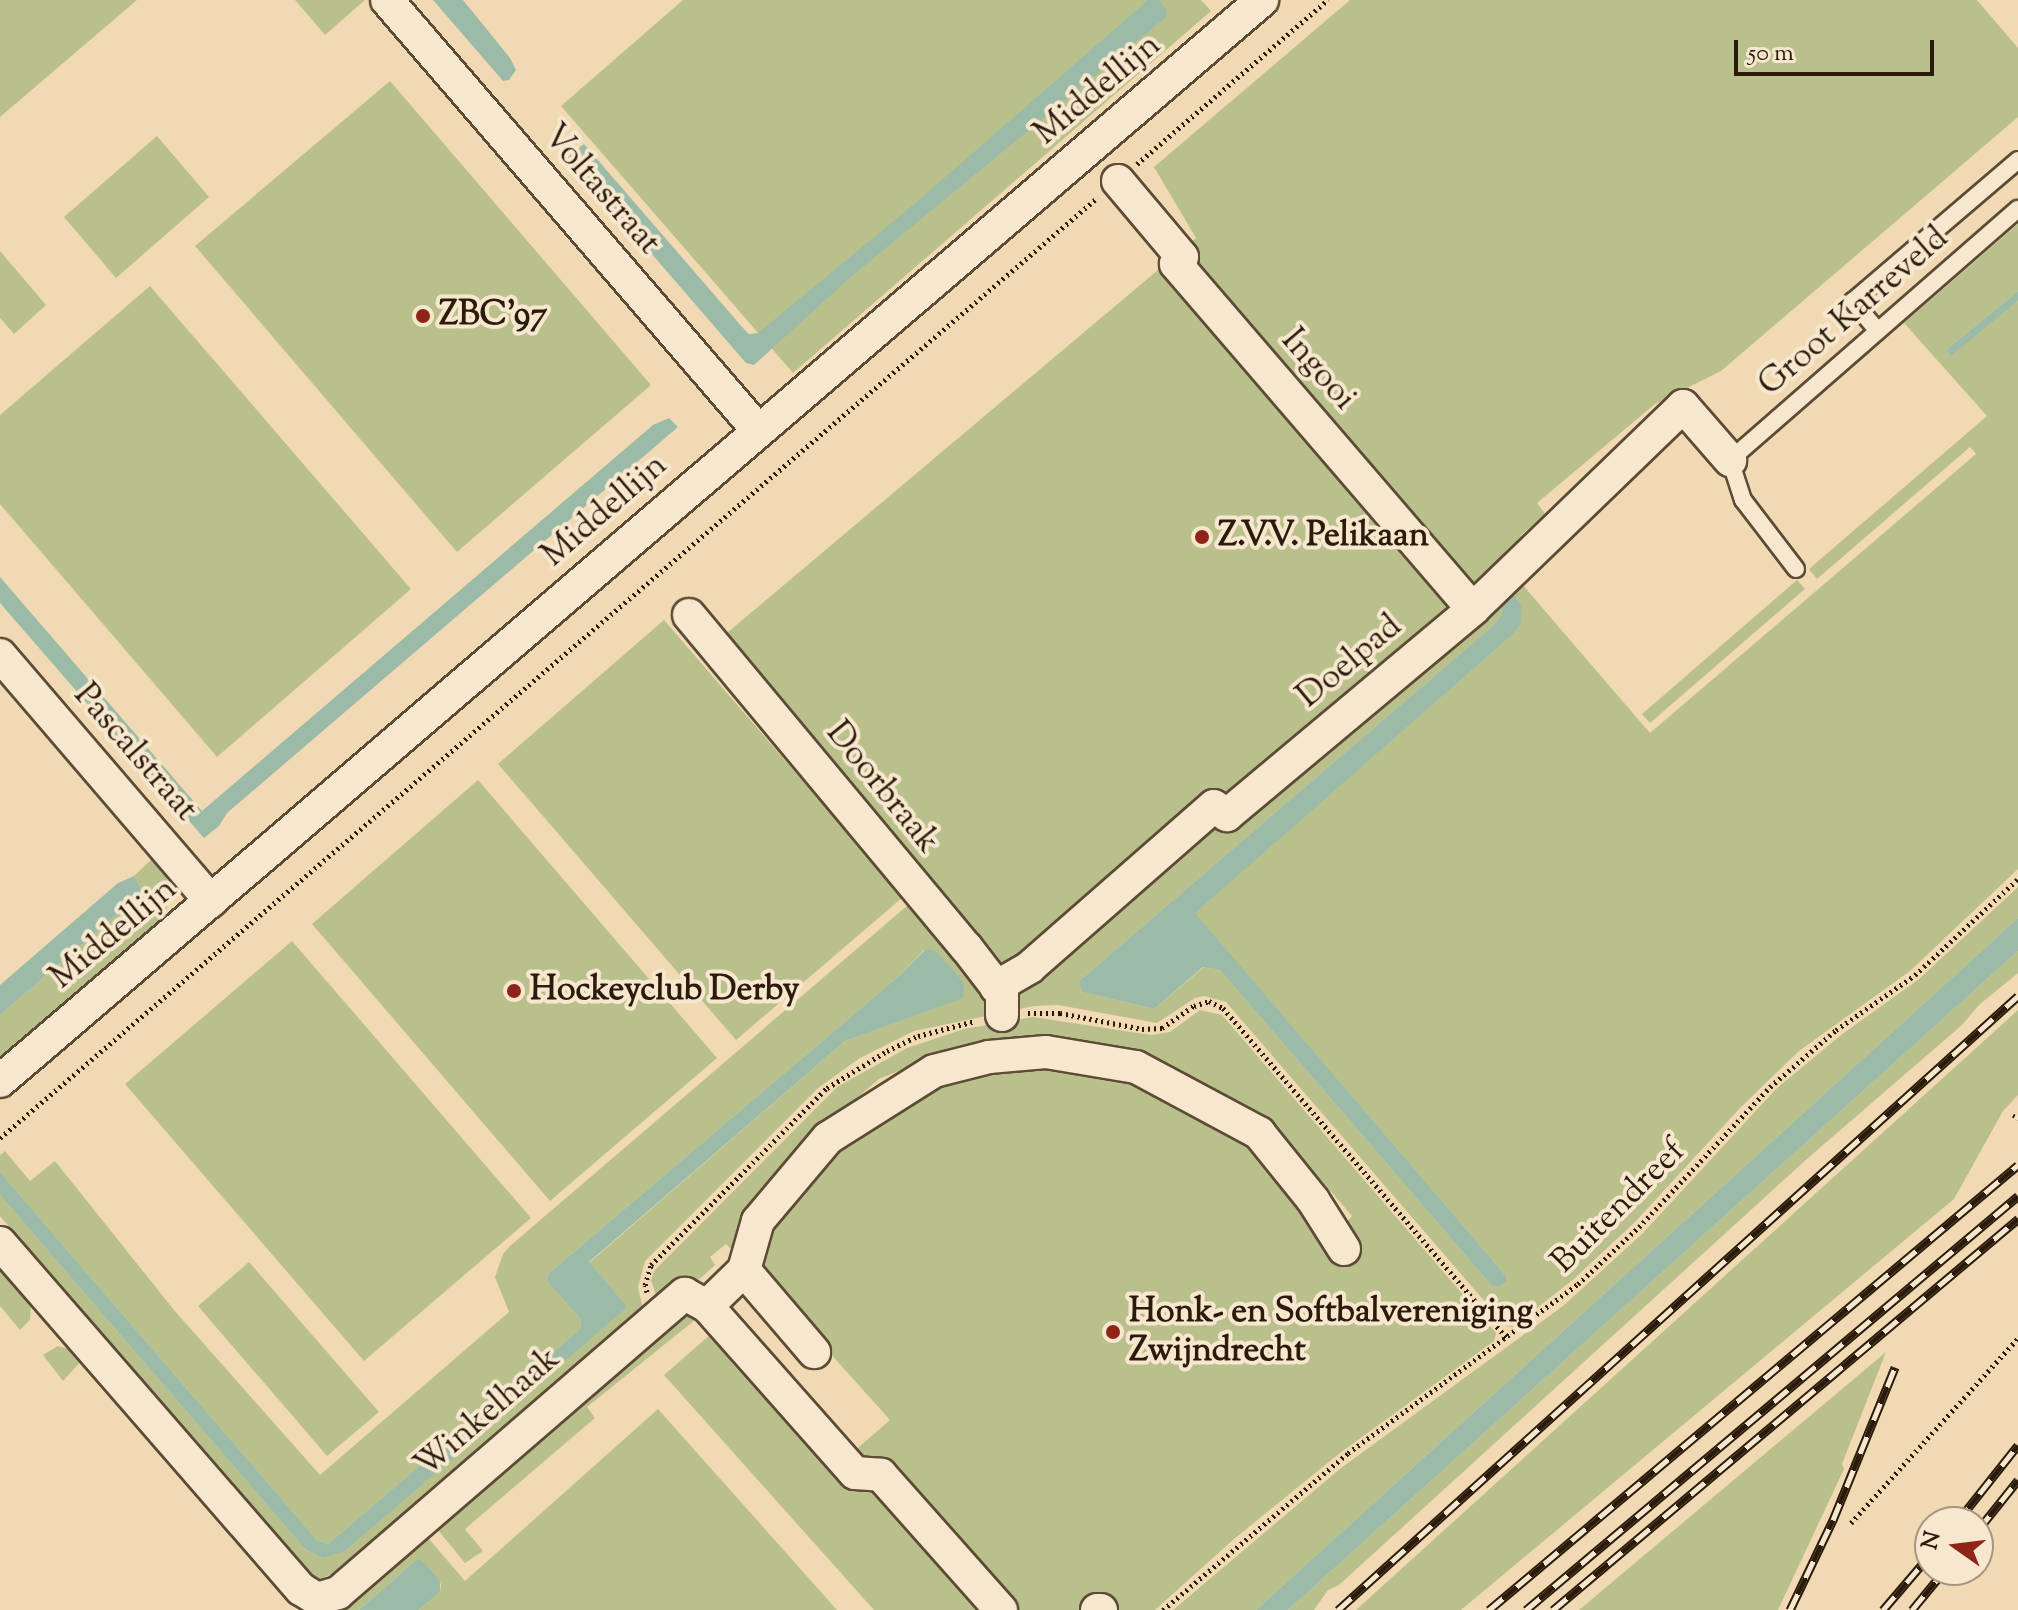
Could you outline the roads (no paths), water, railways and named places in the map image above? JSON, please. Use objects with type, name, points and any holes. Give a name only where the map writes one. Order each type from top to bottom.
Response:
[{"type":"street","name":"Voltastraat","points":[[387,0],[757,429]]},
{"type":"street","name":"Middellijn","points":[[0,1081],[1244,5]]},
{"type":"street","name":"Ingooi","points":[[1118,181],[1182,257],[1176,264],[1473,609]]},
{"type":"street","name":"Doelpad","points":[[999,1001],[1030,967],[1214,806],[1227,815],[1473,609],[1683,406],[1730,460]]},
{"type":"street","name":"Doorbraak","points":[[689,615],[999,1001]]},
{"type":"street","name":"Pascalstraat","points":[[0,655],[211,901]]},
{"type":"street","points":[[1001,1610],[881,1475],[855,1473],[707,1306],[744,1270],[758,1221],[828,1138],[934,1071],[989,1057],[1046,1052],[1136,1067],[1259,1133],[1313,1200],[1344,1249]]},
{"type":"street","name":"Winkelhaak","points":[[0,1243],[317,1605],[338,1593],[655,1317],[685,1294],[707,1306]]},
{"type":"street","points":[[744,1270],[814,1352]]},
{"type":"lane","points":[[1877,330],[1853,301],[2018,160]]},
{"type":"lane","name":"Groot Karreveld","points":[[1730,460],[2018,209]]},
{"type":"lane","points":[[1730,460],[1743,500],[1796,569]]},
{"type":"railway","points":[[1338,1610],[2018,996]]},
{"type":"railway","points":[[2016,1119],[2018,1115]]},
{"type":"railway","points":[[1489,1610],[2018,1165]]},
{"type":"railway","points":[[1526,1610],[2018,1196]]},
{"type":"railway","points":[[1553,1610],[2018,1219]]},
{"type":"railway","points":[[1790,1610],[1833,1520],[1895,1367]]},
{"type":"railway","points":[[1970,1506],[2018,1445]]},
{"type":"railway","points":[[1994,1510],[2018,1480]]},
{"type":"railway","points":[[1883,1610],[1914,1574]]},
{"type":"railway","points":[[1912,1610],[1932,1586]]},
{"type":"place","name":"ZBC'97","points":[[423,316]]},
{"type":"place","name":"Z.V.V. Pelikaan","points":[[1202,537]]},
{"type":"place","name":"Hockeyclub Derby","points":[[514,991]]},
{"type":"place","name":"Honk- en Softbalvereniging Zwijndrecht","points":[[1113,1332]]}]
